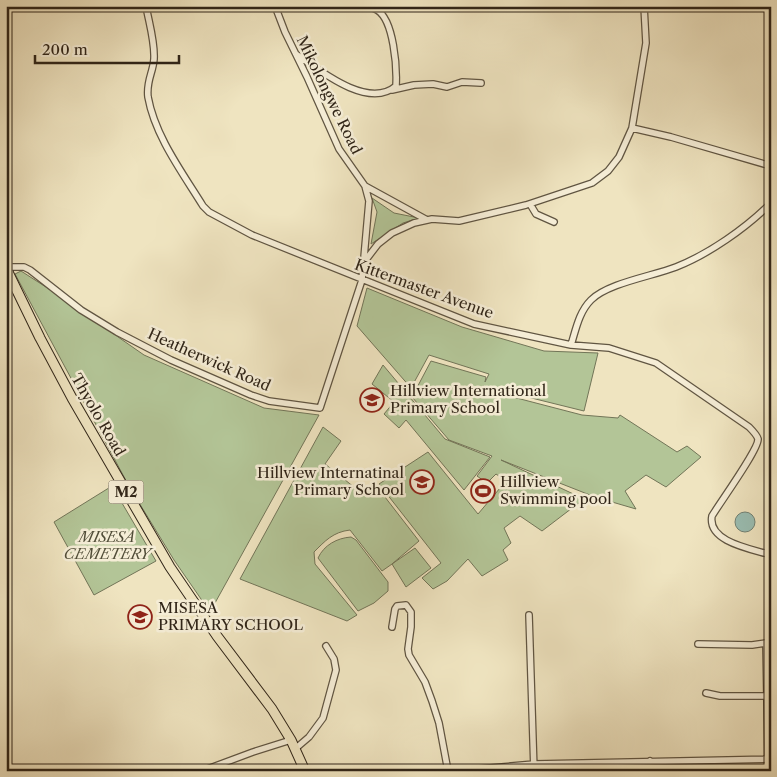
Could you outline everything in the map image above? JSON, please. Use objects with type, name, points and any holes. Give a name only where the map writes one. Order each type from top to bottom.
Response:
[{"type":"highway","name":"Thyolo Road","points":[[6,267],[40,338],[72,398],[170,567],[217,636],[268,702],[291,740],[305,771]]},
{"type":"street","name":"Kittermaster Avenue","points":[[146,6],[154,57],[148,88],[153,115],[172,155],[203,206],[209,212],[252,235],[474,324],[570,345],[609,348],[656,363],[749,427],[758,437],[756,447],[712,516],[711,525],[714,531],[722,538],[771,555]]},
{"type":"street","name":"Mikolongwe Road","points":[[275,6],[339,149],[365,186],[369,202],[369,218],[362,280]]},
{"type":"street","points":[[353,6],[368,7],[376,10],[386,22],[392,36],[397,74],[396,86],[390,91]]},
{"type":"street","points":[[363,264],[378,244],[392,233],[414,222],[459,220],[530,204],[592,183],[608,171],[619,157],[632,128],[646,43],[644,6]]},
{"type":"street","points":[[295,53],[350,89],[376,93],[414,85],[433,84],[447,87],[462,82],[481,83]]},
{"type":"street","points":[[632,128],[681,139],[771,166]]},
{"type":"street","points":[[365,186],[427,220]]},
{"type":"street","points":[[570,345],[587,304],[597,295],[620,284],[692,260],[740,230],[771,203]]},
{"type":"street","points":[[530,204],[536,214],[554,222]]},
{"type":"street","name":"Heatherwick Road","points":[[6,267],[24,267],[30,270],[81,310],[117,332],[171,360],[251,395],[270,401],[320,408],[362,280]]},
{"type":"street","points":[[392,627],[397,606],[406,606],[411,612],[409,655],[425,682],[432,701],[439,723],[448,771]]},
{"type":"street","points":[[529,615],[534,767]]},
{"type":"street","points":[[456,771],[650,761],[769,759],[766,643],[752,645],[698,644]]},
{"type":"street","points":[[295,749],[309,737],[323,718],[336,670],[334,659],[326,646]]},
{"type":"street","points":[[706,693],[720,696],[767,696]]},
{"type":"street","points":[[202,771],[291,740]]},
{"type":"street","points":[[650,761],[660,771]]},
{"type":"green space","points":[[372,198],[394,213],[419,218],[403,223],[371,244],[377,212]]},
{"type":"green space","points":[[21,271],[144,355],[264,408],[319,415],[210,612],[174,560],[130,488],[15,274]]},
{"type":"green space","points":[[367,288],[462,327],[544,351],[598,353],[584,411],[483,386],[482,389],[582,415],[618,418],[620,415],[677,452],[687,446],[701,457],[666,487],[646,475],[625,491],[636,509],[595,497],[501,460],[584,499],[542,531],[520,516],[504,528],[511,543],[503,550],[508,560],[482,576],[468,559],[447,581],[433,589],[422,578],[441,563],[379,484],[428,452],[478,514],[506,481],[496,474],[487,483],[477,476],[492,456],[449,440],[412,397],[431,361],[486,377],[485,382],[489,374],[429,355],[411,388],[357,326]]},
{"type":"green space","points":[[383,365],[445,439],[490,457],[464,490],[406,420],[399,428],[384,414],[394,402],[372,384]]},
{"type":"green space","points":[[323,427],[341,441],[325,464],[364,495],[378,488],[419,541],[382,571],[350,530],[334,535],[314,552],[315,564],[357,615],[347,621],[240,579]]},
{"type":"green space","name":"MISESA CEMETERY","points":[[112,486],[156,561],[94,595],[54,522]]},
{"type":"green space","points":[[351,537],[356,540],[388,582],[388,591],[374,603],[358,611],[318,558],[324,549],[332,543]]},
{"type":"green space","points":[[415,548],[431,568],[406,587],[392,564]]},
{"type":"water","name":"Hillview Swimming pool","points":[[478,480],[493,496],[488,502],[471,487]]},
{"type":"water","points":[[745,512],[752,515],[755,522],[752,529],[745,532],[738,529],[735,522],[738,515]]},
{"type":"place","name":"Hillview International Primary School","points":[[372,400]]},
{"type":"place","name":"Hillview Internatinal Primary School","points":[[422,482]]},
{"type":"place","name":"Hillview Swimming pool","points":[[483,491]]},
{"type":"place","name":"MISESA PRIMARY SCHOOL","points":[[140,617]]}]
